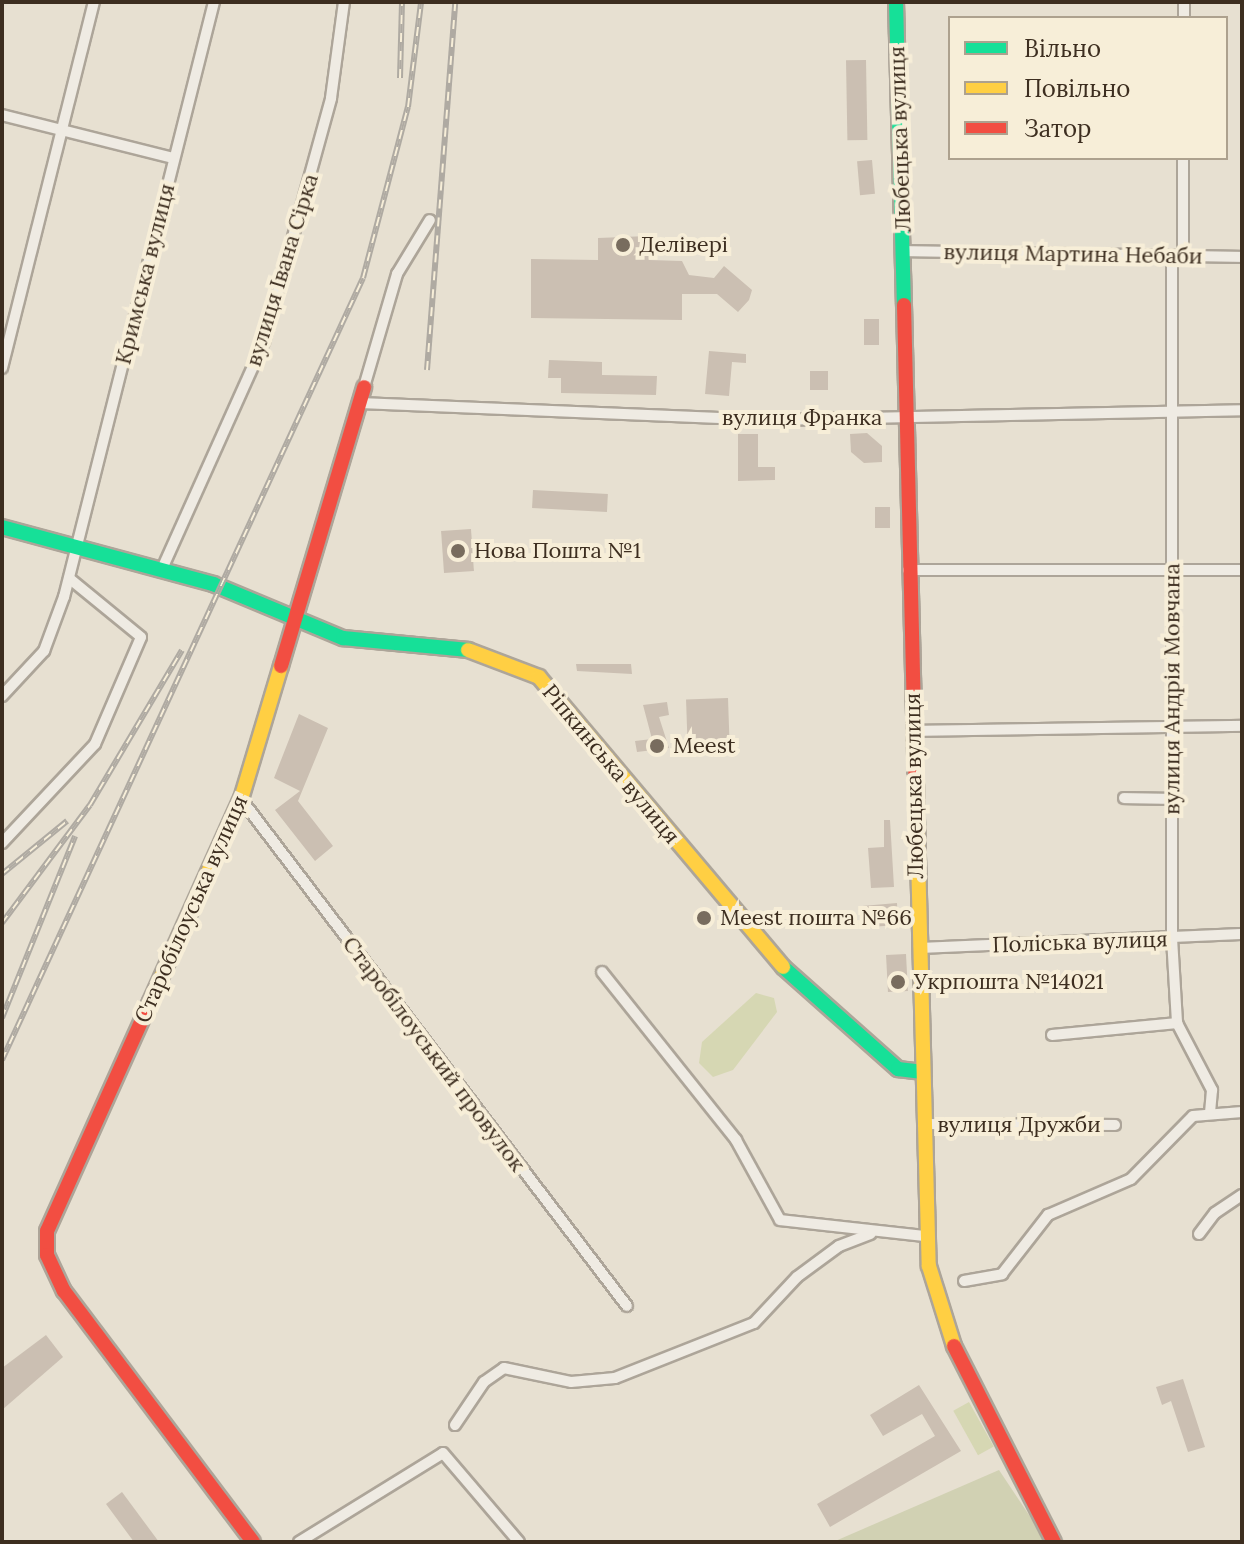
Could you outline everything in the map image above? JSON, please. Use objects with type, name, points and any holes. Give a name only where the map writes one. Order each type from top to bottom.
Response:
[{"type":"main road","name":"Любецька вулиця","points":[[896,2],[926,1236],[940,1316],[1054,1542]]},
{"type":"main road","name":"Старобілоуська вулиця","points":[[253,1542],[72,1302],[47,1255],[56,1212],[241,799],[298,622],[364,387]]},
{"type":"main road","name":"Ріпкинська вулиця","points":[[2,527],[225,589],[298,622],[343,638],[464,647],[539,677],[763,950],[898,1069],[921,1072]]},
{"type":"street","points":[[2,368],[94,2]]},
{"type":"street","name":"Кримська вулиця","points":[[2,696],[44,651],[69,578],[214,2]]},
{"type":"street","name":"вулиця Івана Сірка","points":[[162,569],[264,342],[331,98],[344,2]]},
{"type":"street","points":[[2,115],[173,158]]},
{"type":"street","name":"вулиця Андрія Мовчана","points":[[1183,160],[1175,408],[1172,938],[1177,1023],[1212,1090],[1209,1107]]},
{"type":"street","name":"Старобілоуська вулиця","points":[[364,387],[397,274],[430,220]]},
{"type":"street","name":"вулиця Мартина Небаби","points":[[904,251],[1242,257]]},
{"type":"street","name":"вулиця Франка","points":[[360,403],[774,420],[1175,408],[1242,410]]},
{"type":"street","points":[[908,570],[1242,570]]},
{"type":"street","points":[[2,843],[95,744],[141,637],[69,578]]},
{"type":"street","points":[[913,731],[1242,726]]},
{"type":"street","points":[[1124,798],[1172,799]]},
{"type":"street","name":"Старобілоуський провулок","points":[[241,799],[627,1306]]},
{"type":"street","name":"Поліська вулиця","points":[[919,948],[1242,934]]},
{"type":"street","points":[[602,972],[736,1140],[780,1220],[871,1234],[926,1236]]},
{"type":"street","points":[[1052,1035],[1177,1023]]},
{"type":"street","points":[[964,1281],[989,1276],[1012,1266],[1048,1215],[1131,1179],[1155,1160],[1178,1125],[1209,1107],[1242,1112]]},
{"type":"street","name":"вулиця Дружби","points":[[923,1124],[1115,1125]]},
{"type":"street","points":[[1199,1234],[1215,1213],[1242,1195]]},
{"type":"street","points":[[455,1425],[484,1382],[504,1368],[571,1382],[615,1378],[754,1323],[789,1283],[839,1246],[871,1234]]},
{"type":"street","points":[[299,1542],[443,1453],[519,1542]]},
{"type":"green space","points":[[756,993],[774,998],[777,1012],[733,1070],[713,1077],[699,1063],[702,1042]]},
{"type":"green space","points":[[969,1402],[994,1447],[978,1455],[953,1411]]},
{"type":"green space","points":[[999,1470],[1047,1542],[833,1542]]},
{"type":"building","points":[[846,60],[866,60],[867,140],[847,140]]},
{"type":"building","points":[[872,160],[875,194],[860,195],[857,161]]},
{"type":"building","points":[[648,236],[649,260],[682,261],[689,275],[714,278],[724,266],[752,290],[749,300],[738,312],[717,294],[682,294],[682,320],[531,318],[531,259],[598,260],[598,238]]},
{"type":"building","points":[[864,319],[879,319],[879,345],[864,345]]},
{"type":"building","points":[[709,351],[746,354],[746,363],[732,362],[729,396],[705,394]]},
{"type":"building","points":[[549,360],[602,362],[602,375],[657,376],[656,395],[561,393],[561,378],[548,378]]},
{"type":"building","points":[[810,371],[828,371],[828,390],[810,390]]},
{"type":"building","points":[[867,433],[882,446],[882,462],[864,463],[851,452],[850,434]]},
{"type":"building","points":[[738,434],[758,434],[758,467],[775,467],[775,480],[738,481]]},
{"type":"building","points":[[533,490],[608,494],[607,512],[532,508]]},
{"type":"building","points":[[875,507],[890,507],[890,528],[875,528]]},
{"type":"building","name":"Нова Пошта №1","points":[[471,529],[474,571],[444,573],[441,531]]},
{"type":"building","points":[[576,664],[631,664],[632,674],[577,671]]},
{"type":"building","points":[[728,698],[730,753],[688,754],[686,699]]},
{"type":"building","points":[[667,702],[669,715],[659,717],[669,748],[637,752],[635,741],[652,739],[643,705]]},
{"type":"building","points":[[299,714],[328,728],[298,801],[333,846],[315,861],[275,810],[300,791],[274,778]]},
{"type":"building","points":[[884,820],[890,820],[894,887],[871,888],[868,848],[884,847]]},
{"type":"building","points":[[897,903],[898,925],[870,927],[869,917],[863,918],[862,906]]},
{"type":"building","name":"Укрпошта №14021","points":[[906,954],[908,991],[888,992],[886,955]]},
{"type":"building","points":[[46,1335],[63,1357],[2,1410],[2,1368]]},
{"type":"building","points":[[1183,1379],[1205,1447],[1188,1452],[1171,1401],[1162,1405],[1156,1387]]},
{"type":"building","points":[[919,1385],[961,1451],[830,1527],[817,1504],[935,1436],[922,1414],[883,1436],[870,1415]]},
{"type":"building","points":[[122,1492],[159,1542],[134,1542],[106,1504]]},
{"type":"railway","points":[[400,78],[402,2]]},
{"type":"railway","points":[[2,1060],[363,278],[408,107],[421,2]]},
{"type":"railway","points":[[427,370],[455,2]]},
{"type":"railway","points":[[2,923],[90,805],[182,650]]},
{"type":"railway","points":[[2,874],[67,821]]},
{"type":"railway","points":[[2,1018],[75,836]]},
{"type":"traffic: fast","points":[[896,2],[904,305]]},
{"type":"traffic: fast","points":[[2,527],[213,584],[343,638],[468,650]]},
{"type":"traffic: fast","points":[[783,967],[898,1069],[921,1072]]},
{"type":"traffic: slow","points":[[468,650],[539,677],[783,967]]},
{"type":"traffic: slow","points":[[150,1002],[241,799],[281,666]]},
{"type":"traffic: slow","points":[[916,780],[929,1266],[954,1346]]},
{"type":"traffic: jam","points":[[904,305],[916,780]]},
{"type":"traffic: jam","points":[[281,666],[364,387]]},
{"type":"traffic: jam","points":[[150,1002],[47,1231],[47,1255],[64,1291],[253,1542]]},
{"type":"traffic: jam","points":[[954,1346],[1054,1542]]},
{"type":"place","name":"Делівері","points":[[623,245]]},
{"type":"place","name":"Нова Пошта №1","points":[[458,551]]},
{"type":"place","name":"Meest","points":[[657,746]]},
{"type":"place","name":"Meest пошта №66","points":[[704,918]]},
{"type":"place","name":"Укрпошта №14021","points":[[898,982]]}]
